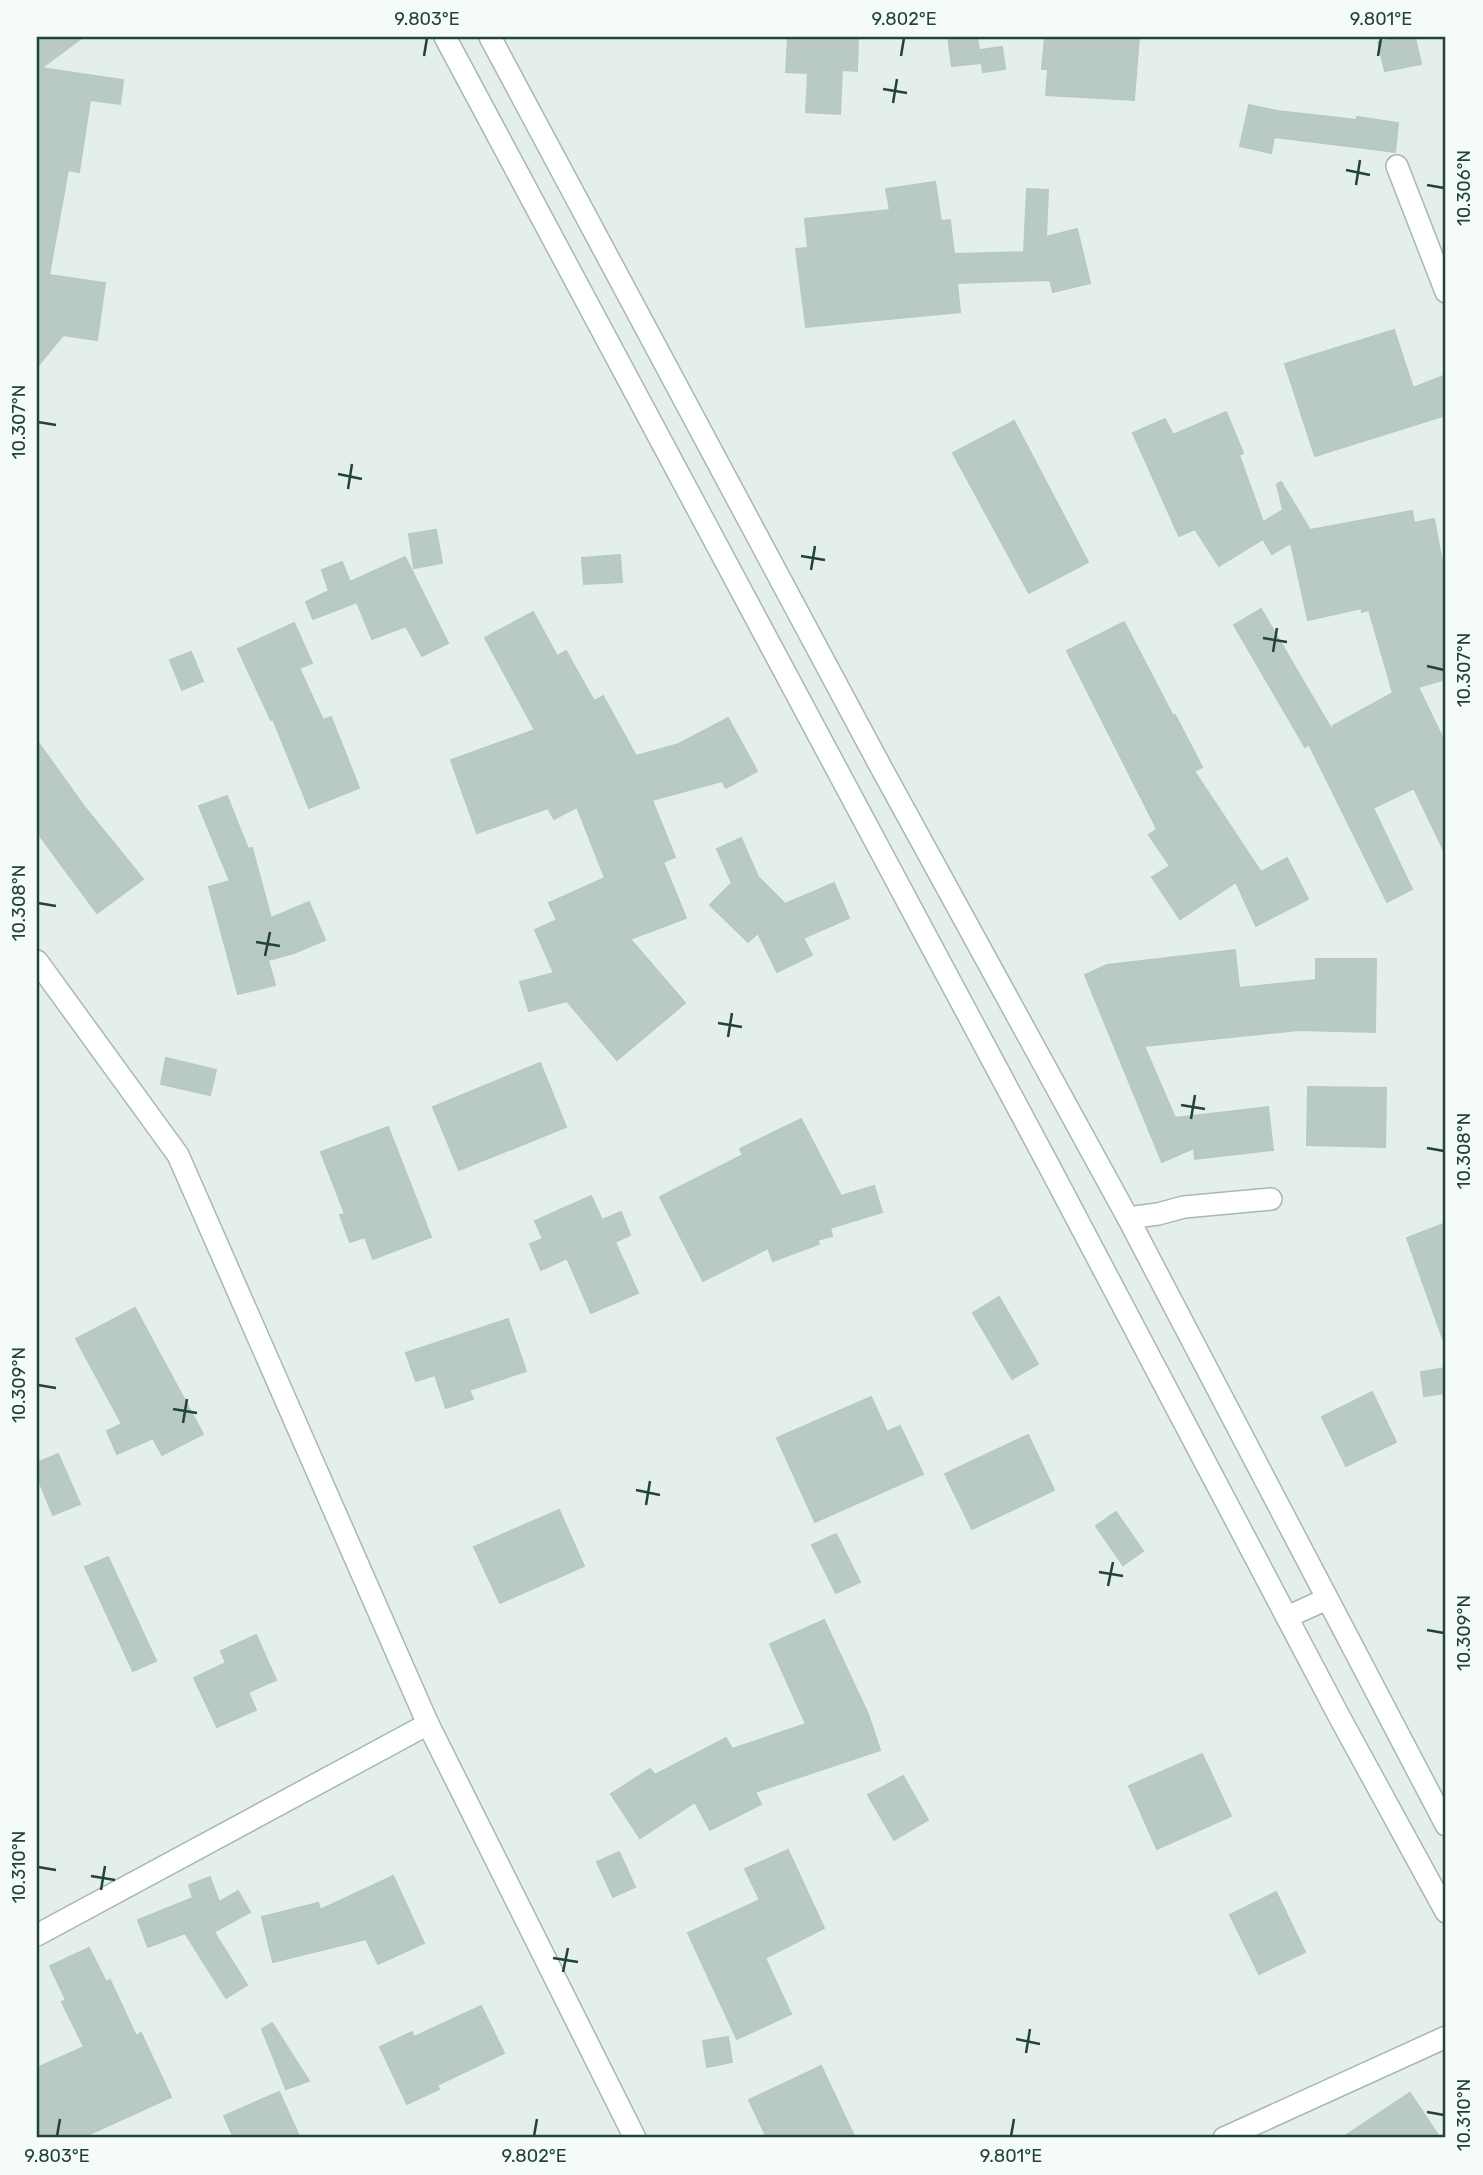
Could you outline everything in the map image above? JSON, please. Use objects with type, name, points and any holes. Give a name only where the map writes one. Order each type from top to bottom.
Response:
[{"type":"street","points":[[445,37],[1446,1912]]},
{"type":"street","points":[[490,37],[870,748],[1128,1218],[1446,1825]]},
{"type":"street","points":[[1397,166],[1446,292]]},
{"type":"street","points":[[37,961],[178,1155],[428,1724],[635,2138]]},
{"type":"street","points":[[1128,1218],[1184,1207],[1271,1199]]},
{"type":"street","points":[[1287,1617],[1327,1599]]},
{"type":"street","points":[[37,1935],[428,1724]]},
{"type":"street","points":[[1224,2138],[1446,2037]]},
{"type":"building","points":[[37,37],[83,37],[41,68],[123,80],[120,104],[90,100],[79,172],[68,170],[49,275],[105,283],[97,340],[63,335],[37,367]]},
{"type":"building","points":[[788,37],[858,37],[857,71],[842,70],[840,114],[806,112],[808,73],[786,72]]},
{"type":"building","points":[[948,37],[977,37],[981,63],[952,66]]},
{"type":"building","points":[[1045,37],[1139,37],[1134,100],[1046,95],[1048,69],[1042,69]]},
{"type":"building","points":[[1415,37],[1421,64],[1385,71],[1378,42]]},
{"type":"building","points":[[1002,47],[1005,69],[983,72],[980,50]]},
{"type":"building","points":[[1249,105],[1277,111],[1398,123],[1395,152],[1274,137],[1271,153],[1240,146]]},
{"type":"building","points":[[935,182],[941,221],[950,220],[954,254],[1024,252],[1027,189],[1048,190],[1046,237],[1077,229],[1090,283],[1053,292],[1050,280],[957,283],[960,312],[806,327],[796,249],[808,248],[805,219],[890,210],[886,189]]},
{"type":"building","points":[[1394,330],[1413,388],[1446,375],[1446,415],[1315,456],[1285,364]]},
{"type":"building","points":[[1226,412],[1243,453],[1239,455],[1263,522],[1283,510],[1277,484],[1281,482],[1310,530],[1412,511],[1414,523],[1434,519],[1446,583],[1446,679],[1418,687],[1446,745],[1446,855],[1414,788],[1373,808],[1412,889],[1387,902],[1309,744],[1305,747],[1234,625],[1261,609],[1336,737],[1333,726],[1393,693],[1369,610],[1362,612],[1362,608],[1308,620],[1291,543],[1272,554],[1263,539],[1219,566],[1195,529],[1179,536],[1133,433],[1165,419],[1173,435]]},
{"type":"building","points":[[1014,421],[1088,562],[1029,593],[953,453]]},
{"type":"building","points":[[436,530],[442,563],[414,568],[409,534]]},
{"type":"building","points":[[620,555],[622,582],[584,584],[582,558]]},
{"type":"building","points":[[405,557],[448,643],[422,656],[406,626],[372,639],[357,602],[313,619],[306,602],[329,591],[322,570],[342,562],[350,582]]},
{"type":"building","points":[[533,612],[557,656],[566,651],[594,701],[603,696],[636,756],[679,744],[728,718],[757,771],[726,788],[722,781],[652,800],[675,857],[663,862],[686,918],[630,939],[685,1003],[617,1060],[567,1001],[529,1011],[520,982],[554,973],[535,930],[557,920],[549,903],[605,878],[577,807],[554,819],[548,808],[477,833],[451,760],[535,730],[485,638]]},
{"type":"building","points":[[1124,622],[1202,767],[1194,771],[1261,872],[1287,858],[1308,899],[1256,926],[1236,882],[1180,919],[1152,877],[1170,866],[1149,835],[1157,829],[1067,651]]},
{"type":"building","points":[[294,623],[312,663],[299,668],[323,720],[331,717],[359,788],[309,808],[273,719],[271,720],[238,649]]},
{"type":"building","points":[[191,652],[203,681],[182,690],[170,660]]},
{"type":"building","points":[[37,741],[86,809],[143,879],[97,913],[37,832]]},
{"type":"building","points":[[227,796],[248,849],[252,848],[271,918],[309,902],[325,940],[268,960],[275,985],[238,994],[209,887],[230,881],[199,806]]},
{"type":"building","points":[[741,838],[758,877],[785,904],[834,883],[849,918],[803,938],[812,955],[777,972],[758,933],[748,942],[710,905],[732,883],[717,849]]},
{"type":"building","points":[[1235,950],[1239,988],[1316,980],[1316,959],[1376,959],[1375,1032],[1299,1030],[1144,1046],[1175,1118],[1268,1107],[1273,1150],[1195,1159],[1194,1148],[1162,1162],[1085,975],[1107,965]]},
{"type":"building","points":[[166,1058],[216,1070],[210,1095],[161,1084]]},
{"type":"building","points":[[540,1063],[566,1127],[459,1170],[433,1107]]},
{"type":"building","points":[[1308,1087],[1386,1088],[1385,1147],[1307,1145]]},
{"type":"building","points":[[801,1119],[841,1196],[874,1186],[882,1212],[830,1228],[832,1236],[817,1240],[819,1244],[773,1261],[768,1248],[703,1281],[660,1197],[743,1155],[740,1149]]},
{"type":"building","points":[[388,1127],[431,1237],[373,1259],[365,1237],[350,1242],[340,1215],[345,1214],[321,1152]]},
{"type":"building","points":[[591,1196],[602,1220],[621,1212],[630,1235],[615,1242],[638,1293],[591,1313],[567,1258],[541,1270],[530,1244],[543,1239],[535,1221]]},
{"type":"building","points":[[1446,1223],[1446,1338],[1443,1339],[1407,1238]]},
{"type":"building","points":[[999,1297],[1038,1364],[1012,1379],[973,1313]]},
{"type":"building","points":[[135,1308],[203,1434],[162,1455],[153,1438],[117,1454],[107,1431],[122,1424],[76,1339]]},
{"type":"building","points":[[508,1319],[526,1371],[469,1390],[473,1399],[446,1408],[435,1375],[416,1381],[406,1353]]},
{"type":"building","points":[[1446,1368],[1446,1393],[1424,1396],[1421,1372]]},
{"type":"building","points":[[1372,1392],[1396,1442],[1346,1466],[1322,1417]]},
{"type":"building","points":[[871,1397],[887,1432],[900,1426],[923,1474],[815,1522],[777,1438]]},
{"type":"building","points":[[1028,1435],[1054,1490],[972,1529],[945,1474]]},
{"type":"building","points":[[58,1454],[80,1504],[53,1515],[37,1476],[37,1463]]},
{"type":"building","points":[[559,1510],[584,1566],[500,1603],[474,1547]]},
{"type":"building","points":[[1116,1512],[1143,1551],[1123,1565],[1096,1526]]},
{"type":"building","points":[[836,1534],[860,1582],[836,1593],[812,1545]]},
{"type":"building","points":[[108,1557],[156,1661],[133,1671],[85,1567]]},
{"type":"building","points":[[824,1620],[868,1714],[880,1750],[755,1792],[761,1804],[710,1830],[695,1802],[640,1838],[611,1794],[650,1769],[655,1775],[726,1738],[732,1749],[806,1724],[770,1644]]},
{"type":"building","points":[[256,1635],[276,1680],[248,1692],[256,1710],[217,1727],[194,1678],[226,1663],[221,1651]]},
{"type":"building","points":[[1202,1754],[1231,1816],[1157,1849],[1129,1786]]},
{"type":"building","points":[[903,1776],[928,1820],[894,1840],[868,1795]]},
{"type":"building","points":[[788,1850],[824,1928],[765,1958],[791,2014],[737,2039],[688,1933],[760,1900],[745,1869]]},
{"type":"building","points":[[619,1852],[635,1887],[613,1897],[597,1862]]},
{"type":"building","points":[[393,1876],[424,1943],[378,1964],[366,1939],[273,1962],[262,1917],[318,1903],[320,1910]]},
{"type":"building","points":[[210,1877],[219,1902],[238,1891],[250,1912],[214,1932],[247,1985],[226,1998],[185,1933],[148,1947],[138,1920],[193,1898],[189,1885]]},
{"type":"building","points":[[1276,1892],[1305,1952],[1259,1974],[1230,1915]]},
{"type":"building","points":[[89,1948],[106,1982],[110,1980],[136,2036],[141,2033],[171,2097],[81,2138],[37,2138],[37,2068],[84,2047],[62,2002],[66,2000],[50,1966]]},
{"type":"building","points":[[481,2006],[504,2053],[437,2085],[439,2089],[407,2104],[380,2047],[412,2032],[414,2037]]},
{"type":"building","points":[[272,2023],[309,2081],[286,2089],[262,2029]]},
{"type":"building","points":[[728,2037],[732,2062],[707,2067],[703,2041]]},
{"type":"building","points":[[821,2066],[855,2138],[767,2138],[749,2100]]},
{"type":"building","points":[[279,2092],[300,2138],[234,2138],[224,2116]]},
{"type":"building","points":[[1410,2093],[1440,2138],[1342,2138]]}]
